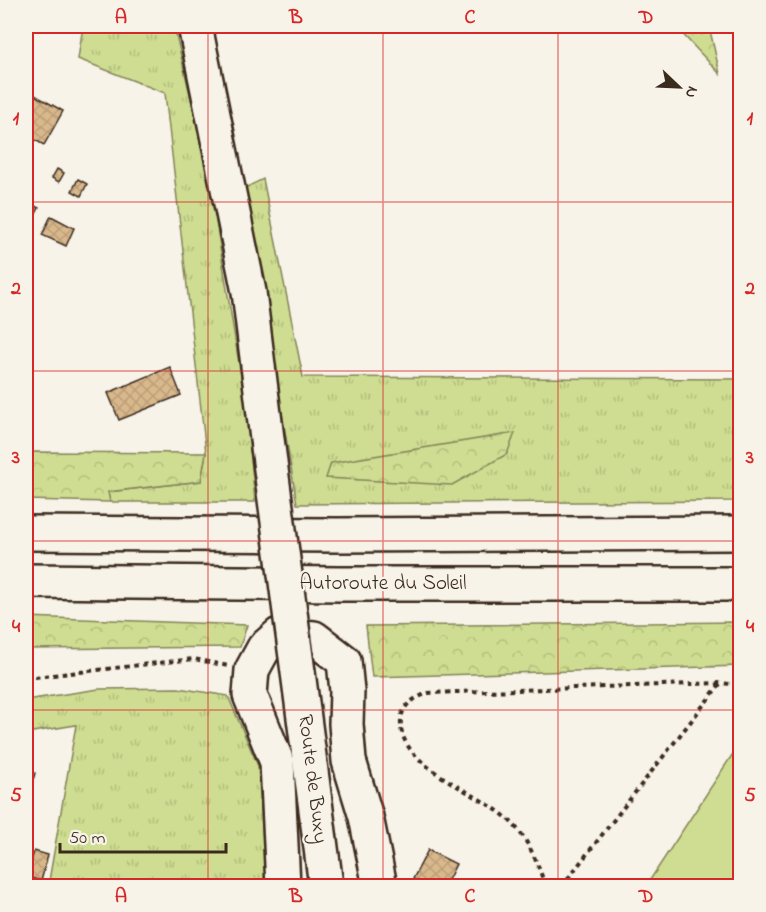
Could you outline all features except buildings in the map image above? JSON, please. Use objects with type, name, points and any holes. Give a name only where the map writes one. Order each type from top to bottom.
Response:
[{"type":"main road","name":"Route de Buxy","points":[[195,26],[249,292],[327,886]]},
{"type":"main road","points":[[26,533],[337,535],[741,533]]},
{"type":"main road","name":"Autoroute du Soleil","points":[[26,581],[741,584]]},
{"type":"main road","points":[[282,886],[277,762],[250,695],[252,670],[264,648],[279,635],[314,638],[344,661],[349,761],[366,817],[380,886]]},
{"type":"path","points":[[26,678],[194,659],[252,670]]},
{"type":"path","points":[[545,886],[529,845],[511,821],[428,767],[408,749],[400,730],[402,713],[412,700],[428,693],[721,683],[741,685]]},
{"type":"path","points":[[562,886],[721,683]]},
{"type":"green space","points":[[83,26],[174,26],[208,172],[247,413],[255,502],[110,502],[107,492],[201,481],[206,453],[165,93],[78,59]]},
{"type":"green space","points":[[675,26],[709,26],[720,74]]},
{"type":"green space","points":[[263,179],[303,377],[740,379],[740,501],[297,504],[245,188]]},
{"type":"green space","points":[[515,433],[507,454],[452,485],[326,478],[331,463]]},
{"type":"green space","points":[[26,452],[206,453],[201,481],[108,492],[110,502],[26,500]]},
{"type":"green space","points":[[26,617],[247,625],[240,647],[26,649]]},
{"type":"green space","points":[[740,622],[740,666],[372,677],[366,626]]},
{"type":"green space","points":[[178,688],[228,696],[258,766],[266,886],[73,886],[49,881],[76,725],[26,733],[26,700],[99,689]]},
{"type":"green space","points":[[740,743],[740,886],[646,886]]}]
